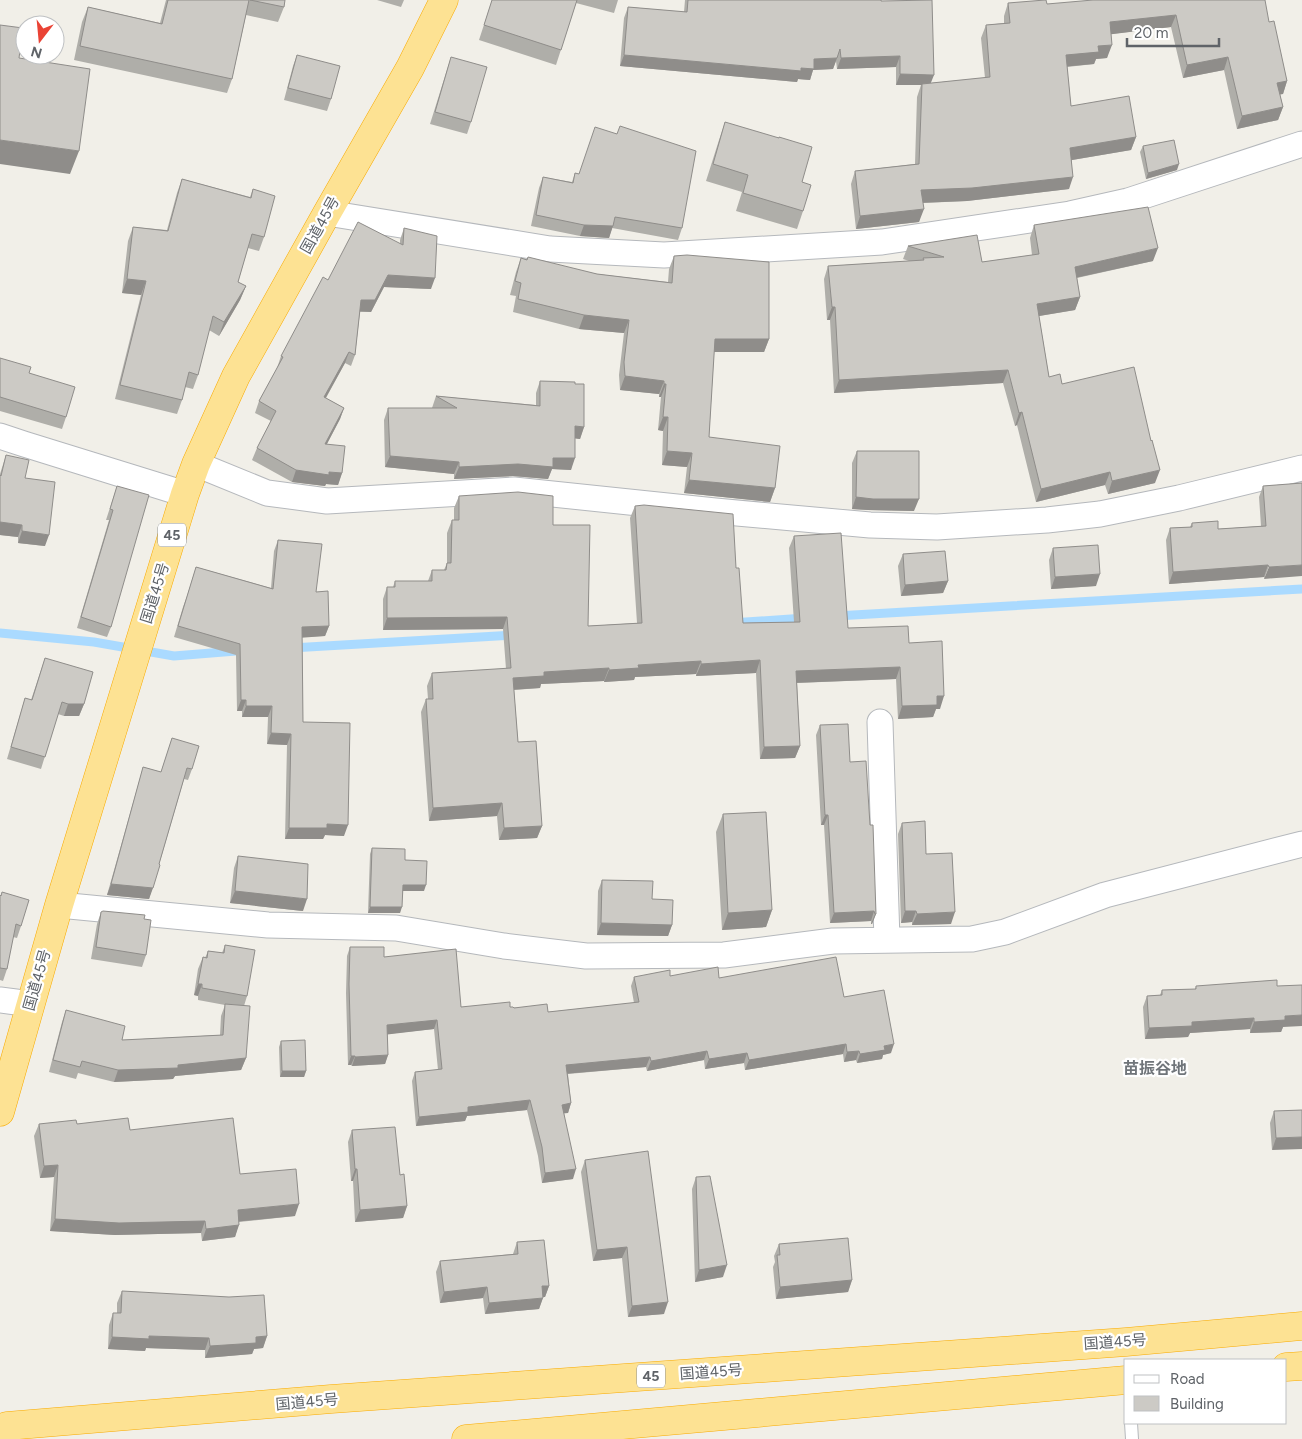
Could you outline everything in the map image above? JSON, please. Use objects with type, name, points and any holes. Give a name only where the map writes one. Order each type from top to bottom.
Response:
[{"type":"highway","name":"国道45号","points":[[0,1112],[59,905],[185,494],[196,464],[236,376],[410,68],[444,0]]},
{"type":"highway","name":"国道45号","points":[[0,1428],[321,1400],[1096,1344],[1302,1326]]},
{"type":"highway","points":[[1287,1367],[1302,1366]]},
{"type":"highway","points":[[466,1439],[1124,1380]]},
{"type":"street","points":[[327,213],[550,248],[664,255],[882,242],[1070,214],[1128,201],[1302,144]]},
{"type":"street","points":[[0,436],[185,494]]},
{"type":"street","points":[[196,464],[267,493],[327,500],[514,490],[870,525],[937,527],[1047,520],[1100,514],[1179,498],[1302,468]]},
{"type":"street","points":[[880,722],[887,940]]},
{"type":"street","points":[[59,905],[268,925],[396,928],[504,946],[586,956],[724,955],[833,941],[972,939],[1005,932],[1105,895],[1302,844]]},
{"type":"street","points":[[0,1000],[31,1004]]},
{"type":"lane","points":[[1131,1424],[1132,1439]]},
{"type":"building","points":[[168,0],[249,0],[232,79],[80,46],[88,7],[162,24]]},
{"type":"building","points":[[250,0],[285,0],[284,7]]},
{"type":"building","points":[[492,0],[577,0],[561,50],[484,25]]},
{"type":"building","points":[[688,0],[932,0],[934,75],[900,74],[900,56],[841,58],[840,49],[837,58],[814,59],[814,69],[801,68],[801,71],[624,55],[628,7],[687,12]]},
{"type":"building","points":[[1046,0],[1047,4],[1093,0],[1265,0],[1269,22],[1274,21],[1287,81],[1277,83],[1283,107],[1242,116],[1228,57],[1187,65],[1176,15],[1110,22],[1112,45],[1098,46],[1099,52],[1066,55],[1071,106],[1129,96],[1136,137],[1070,148],[1073,177],[972,188],[921,190],[924,209],[860,216],[855,171],[919,164],[922,84],[990,77],[986,25],[1010,23],[1008,3]]},
{"type":"building","points":[[0,25],[15,27],[15,65],[64,65],[90,69],[79,151],[0,140]]},
{"type":"building","points":[[297,55],[340,66],[331,99],[288,88]]},
{"type":"building","points":[[451,57],[487,67],[471,122],[435,112]]},
{"type":"building","points":[[725,122],[812,147],[802,182],[811,185],[803,211],[743,193],[748,175],[713,164]]},
{"type":"building","points":[[620,126],[696,151],[682,228],[615,217],[613,226],[584,225],[536,215],[543,177],[573,183],[575,173],[579,174],[595,127],[617,134]]},
{"type":"building","points":[[1174,140],[1179,164],[1148,173],[1143,146]]},
{"type":"building","points":[[182,179],[251,198],[253,189],[275,196],[264,237],[252,234],[238,282],[246,286],[224,322],[213,316],[198,375],[189,372],[182,400],[120,385],[146,281],[127,279],[133,227],[168,231]]},
{"type":"building","points":[[1148,207],[1158,248],[1075,267],[1080,297],[1037,304],[1049,377],[1060,374],[1062,384],[1134,367],[1151,441],[1160,470],[1112,481],[1110,472],[1041,489],[1022,412],[1019,413],[1008,370],[839,380],[835,307],[832,307],[828,266],[944,257],[908,246],[977,235],[982,262],[1039,254],[1034,225]]},
{"type":"building","points":[[358,222],[403,245],[404,228],[437,236],[435,278],[388,275],[375,300],[361,300],[355,355],[349,352],[324,397],[344,408],[325,444],[345,446],[342,473],[329,472],[329,475],[296,470],[257,448],[276,411],[259,401],[323,277],[328,280]]},
{"type":"building","points":[[687,255],[769,262],[769,339],[715,339],[709,437],[780,446],[775,488],[689,480],[692,453],[667,451],[668,417],[663,417],[666,384],[664,384],[664,381],[625,376],[624,362],[629,320],[584,315],[518,299],[521,283],[515,281],[521,258],[527,260],[528,257],[597,274],[672,283],[674,256]]},
{"type":"building","points":[[0,358],[31,367],[29,373],[75,387],[66,417],[0,397]]},
{"type":"building","points":[[540,381],[584,384],[584,427],[575,426],[575,458],[553,458],[553,467],[518,464],[459,467],[459,462],[390,456],[388,408],[457,408],[436,396],[540,406]]},
{"type":"building","points":[[857,451],[919,451],[919,499],[856,497]]},
{"type":"building","points":[[6,455],[29,460],[25,478],[55,482],[49,535],[22,531],[22,525],[0,522],[0,475]]},
{"type":"building","points":[[1302,483],[1302,565],[1269,567],[1268,565],[1173,572],[1170,528],[1192,527],[1192,523],[1218,521],[1218,529],[1266,526],[1263,486]]},
{"type":"building","points":[[117,486],[149,495],[111,627],[81,617],[113,510],[110,509]]},
{"type":"building","points":[[518,492],[553,496],[553,525],[590,525],[588,626],[642,623],[635,506],[644,505],[733,514],[736,568],[739,568],[743,623],[800,622],[794,536],[841,533],[848,628],[908,626],[909,643],[942,641],[944,696],[937,696],[937,705],[902,706],[900,667],[796,671],[800,746],[764,747],[760,660],[701,664],[701,661],[638,665],[639,668],[544,672],[544,676],[513,678],[518,742],[536,741],[542,826],[504,828],[502,803],[433,808],[426,699],[433,699],[432,673],[511,668],[507,617],[387,618],[387,587],[395,587],[395,581],[432,581],[432,570],[446,570],[447,563],[451,563],[452,520],[459,520],[459,496]]},
{"type":"building","points":[[278,540],[322,544],[316,592],[328,591],[329,626],[302,627],[303,722],[350,723],[348,825],[327,824],[327,828],[289,828],[291,734],[271,733],[272,706],[246,706],[246,700],[241,700],[240,644],[178,626],[196,567],[273,589]]},
{"type":"building","points":[[1098,545],[1100,574],[1055,577],[1053,548]]},
{"type":"building","points":[[945,551],[948,581],[905,585],[903,554]]},
{"type":"building","points":[[45,658],[93,672],[84,704],[62,702],[45,757],[11,747],[25,698],[32,700]]},
{"type":"building","points":[[848,724],[850,762],[866,761],[870,825],[873,825],[876,914],[874,911],[834,913],[828,815],[825,815],[820,725]]},
{"type":"building","points":[[172,738],[199,746],[192,769],[187,768],[153,888],[111,884],[143,767],[161,772]]},
{"type":"building","points":[[766,812],[772,910],[728,913],[723,814]]},
{"type":"building","points":[[925,821],[926,854],[952,853],[955,912],[917,914],[916,911],[905,911],[902,823]]},
{"type":"building","points":[[372,848],[405,849],[405,860],[427,861],[426,885],[403,885],[402,907],[370,907]]},
{"type":"building","points":[[238,856],[308,864],[307,899],[235,891]]},
{"type":"building","points":[[602,880],[653,881],[652,899],[673,900],[672,925],[601,923]]},
{"type":"building","points":[[2,892],[29,900],[21,926],[16,924],[7,969],[0,968],[0,895]]},
{"type":"building","points":[[101,912],[145,915],[144,919],[151,920],[146,955],[96,947]]},
{"type":"building","points":[[225,945],[255,950],[247,996],[202,988],[202,984],[198,984],[203,957],[207,958],[208,951],[224,953]]},
{"type":"building","points":[[350,947],[384,947],[384,957],[456,949],[461,1007],[510,1002],[510,1007],[514,1008],[547,1004],[548,1012],[639,1002],[634,977],[670,970],[670,976],[718,967],[719,978],[836,957],[844,997],[884,990],[894,1044],[884,1046],[885,1050],[860,1054],[859,1051],[847,1052],[846,1044],[749,1060],[747,1053],[709,1059],[707,1051],[651,1061],[650,1057],[566,1065],[571,1103],[562,1105],[576,1169],[545,1173],[542,1147],[530,1100],[468,1107],[468,1112],[419,1117],[415,1072],[442,1069],[437,1020],[387,1025],[388,1055],[351,1056]]},
{"type":"building","points":[[1277,980],[1277,986],[1302,985],[1302,1015],[1285,1016],[1285,1020],[1254,1022],[1254,1018],[1192,1022],[1192,1026],[1149,1028],[1147,996],[1162,995],[1162,990],[1196,989],[1196,986]]},
{"type":"building","points":[[225,1004],[250,1006],[246,1058],[178,1065],[178,1068],[118,1070],[82,1061],[80,1067],[53,1060],[66,1010],[125,1026],[122,1040],[223,1035]]},
{"type":"building","points":[[305,1040],[306,1071],[282,1071],[281,1041]]},
{"type":"building","points":[[1302,1110],[1302,1137],[1276,1138],[1274,1111]]},
{"type":"building","points":[[128,1118],[130,1130],[233,1118],[240,1174],[296,1169],[299,1204],[238,1210],[239,1225],[206,1229],[205,1221],[119,1223],[55,1219],[58,1165],[44,1166],[39,1124],[76,1120],[77,1124]]},
{"type":"building","points":[[395,1127],[400,1175],[404,1174],[407,1206],[360,1210],[352,1130]]},
{"type":"building","points":[[648,1151],[668,1302],[632,1306],[627,1247],[597,1250],[585,1160]]},
{"type":"building","points":[[710,1176],[727,1265],[699,1270],[696,1177]]},
{"type":"building","points":[[848,1238],[852,1280],[780,1287],[777,1255],[780,1255],[779,1244]]},
{"type":"building","points":[[544,1240],[549,1286],[542,1286],[543,1298],[489,1303],[487,1287],[444,1292],[440,1261],[518,1254],[517,1242]]},
{"type":"building","points":[[122,1291],[229,1297],[264,1295],[267,1336],[256,1337],[256,1343],[210,1346],[209,1338],[149,1336],[149,1339],[112,1337],[113,1313],[121,1313]]},
{"type":"waterway","points":[[836,616],[1302,589]]},
{"type":"waterway","points":[[731,623],[805,618]]},
{"type":"waterway","points":[[0,633],[94,642],[174,656],[236,651]]},
{"type":"waterway","points":[[291,648],[516,635]]},
{"type":"district","name":"苗振谷地","points":[[1155,1068]]}]
